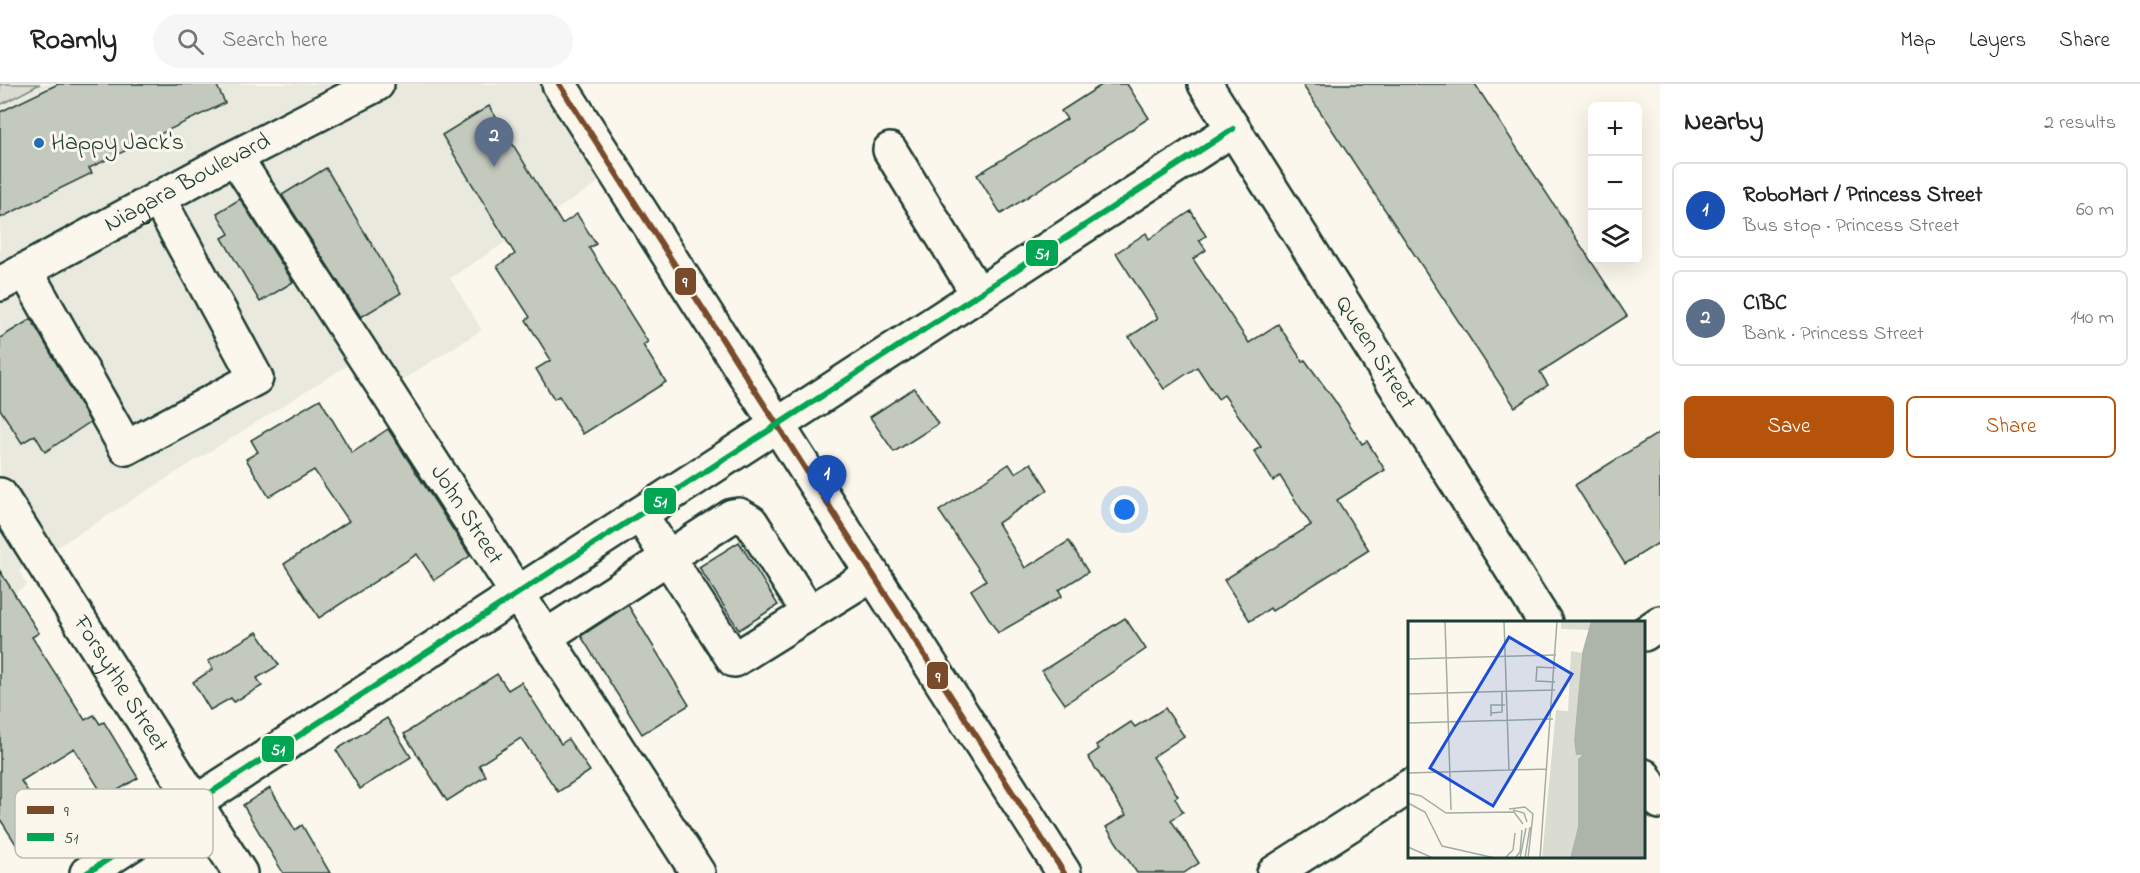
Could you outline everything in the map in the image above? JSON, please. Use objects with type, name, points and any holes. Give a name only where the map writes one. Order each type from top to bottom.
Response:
[{"type":"street","name":"Niagara Boulevard","points":[[12,277],[235,157],[377,84]]},
{"type":"street","points":[[559,84],[1064,873]]},
{"type":"street","name":"Queen Street","points":[[1205,84],[1544,621]]},
{"type":"street","points":[[213,790],[1233,129]]},
{"type":"street","points":[[890,150],[978,294]]},
{"type":"street","name":"John Street","points":[[235,157],[698,873]]},
{"type":"street","points":[[12,277],[126,448],[256,378],[158,198]]},
{"type":"street","name":"Forsythe Street","points":[[0,495],[186,789]]},
{"type":"street","points":[[640,514],[734,660],[872,574]]},
{"type":"street","points":[[546,637],[732,516],[746,517],[809,613]]},
{"type":"street","points":[[1645,633],[1660,623]]},
{"type":"street","points":[[1645,775],[1660,765]]},
{"type":"street","points":[[1645,778],[1660,802]]},
{"type":"street","points":[[1274,873],[1408,787]]},
{"type":"street","name":"Forsythe Street","points":[[213,831],[240,873]]},
{"type":"street","points":[[87,873],[110,858]]},
{"type":"shaded area","points":[[0,84],[40,84],[0,105]]},
{"type":"shaded area","points":[[40,84],[559,84],[615,172],[450,278],[482,330],[386,390],[364,355],[19,571],[27,585],[0,602],[0,105]]},
{"type":"building","points":[[58,84],[216,84],[225,103],[89,168],[92,173],[0,218],[0,112]]},
{"type":"building","points":[[1103,84],[1127,84],[1149,118],[1001,214],[977,175],[1067,119],[1061,111]]},
{"type":"building","points":[[1302,84],[1475,84],[1588,256],[1588,264],[1593,264],[1627,316],[1540,372],[1548,385],[1515,407]]},
{"type":"building","points":[[489,106],[562,224],[577,214],[596,244],[589,248],[648,342],[643,345],[666,382],[583,434],[559,396],[554,399],[536,369],[551,360],[526,320],[530,317],[497,266],[515,254],[442,135]]},
{"type":"building","points":[[326,168],[401,293],[361,317],[282,195]]},
{"type":"building","points":[[240,199],[293,282],[260,302],[222,238],[229,234],[217,213]]},
{"type":"building","points":[[1191,211],[1206,236],[1199,240],[1206,250],[1193,259],[1249,343],[1278,324],[1303,362],[1305,360],[1335,401],[1362,444],[1367,441],[1385,470],[1337,500],[1369,550],[1272,611],[1270,608],[1250,621],[1224,580],[1311,525],[1280,476],[1273,481],[1254,451],[1261,447],[1224,395],[1218,399],[1197,367],[1164,389],[1129,337],[1158,318],[1116,253],[1146,233],[1149,239]]},
{"type":"building","points":[[31,319],[90,422],[45,452],[35,435],[22,443],[0,409],[0,338]]},
{"type":"building","points":[[914,388],[938,424],[894,452],[870,417]]},
{"type":"building","points":[[320,399],[352,453],[388,429],[470,556],[434,580],[417,554],[319,618],[284,564],[349,521],[314,470],[269,497],[246,459],[258,452],[251,440]]},
{"type":"building","points":[[1660,432],[1660,542],[1625,564],[1575,485]]},
{"type":"building","points":[[1031,463],[1048,490],[998,523],[1025,568],[1069,541],[1088,572],[1059,590],[1062,596],[998,633],[971,590],[986,580],[939,511],[1009,464],[1015,473]]},
{"type":"building","points":[[739,542],[778,605],[739,630],[699,567]]},
{"type":"building","points":[[0,571],[39,633],[32,637],[85,720],[94,715],[100,724],[104,722],[138,778],[120,789],[99,789],[74,748],[21,781],[26,789],[15,789],[15,842],[0,819]]},
{"type":"building","points":[[628,605],[689,705],[642,734],[581,636]]},
{"type":"building","points":[[1125,618],[1146,649],[1065,704],[1042,671]]},
{"type":"building","points":[[257,632],[279,665],[257,678],[262,686],[234,702],[231,698],[210,710],[193,682],[213,669],[208,661]]},
{"type":"building","points":[[497,674],[508,690],[521,682],[561,744],[568,739],[590,771],[558,792],[521,738],[479,765],[486,776],[447,801],[404,734]]},
{"type":"building","points":[[1165,708],[1184,736],[1153,757],[1178,796],[1175,798],[1183,812],[1171,820],[1199,863],[1184,873],[1137,873],[1106,827],[1126,815],[1088,757],[1099,749],[1096,745],[1131,722],[1135,727]]},
{"type":"building","points":[[387,718],[411,757],[360,789],[336,750]]},
{"type":"building","points":[[270,788],[295,830],[302,825],[330,873],[283,873],[243,805]]},
{"type":"transit line","name":"9","points":[[559,84],[1064,873]]},
{"type":"transit line","name":"51","points":[[213,791],[1233,129]]},
{"type":"transit line","name":"51","points":[[87,873],[110,858]]},
{"type":"place","name":"Happy Jack's","points":[[39,143]]},
{"type":"place","name":"CIBC","points":[[494,167]]},
{"type":"place","name":"RoboMart / Princess Street","points":[[827,505]]}]
